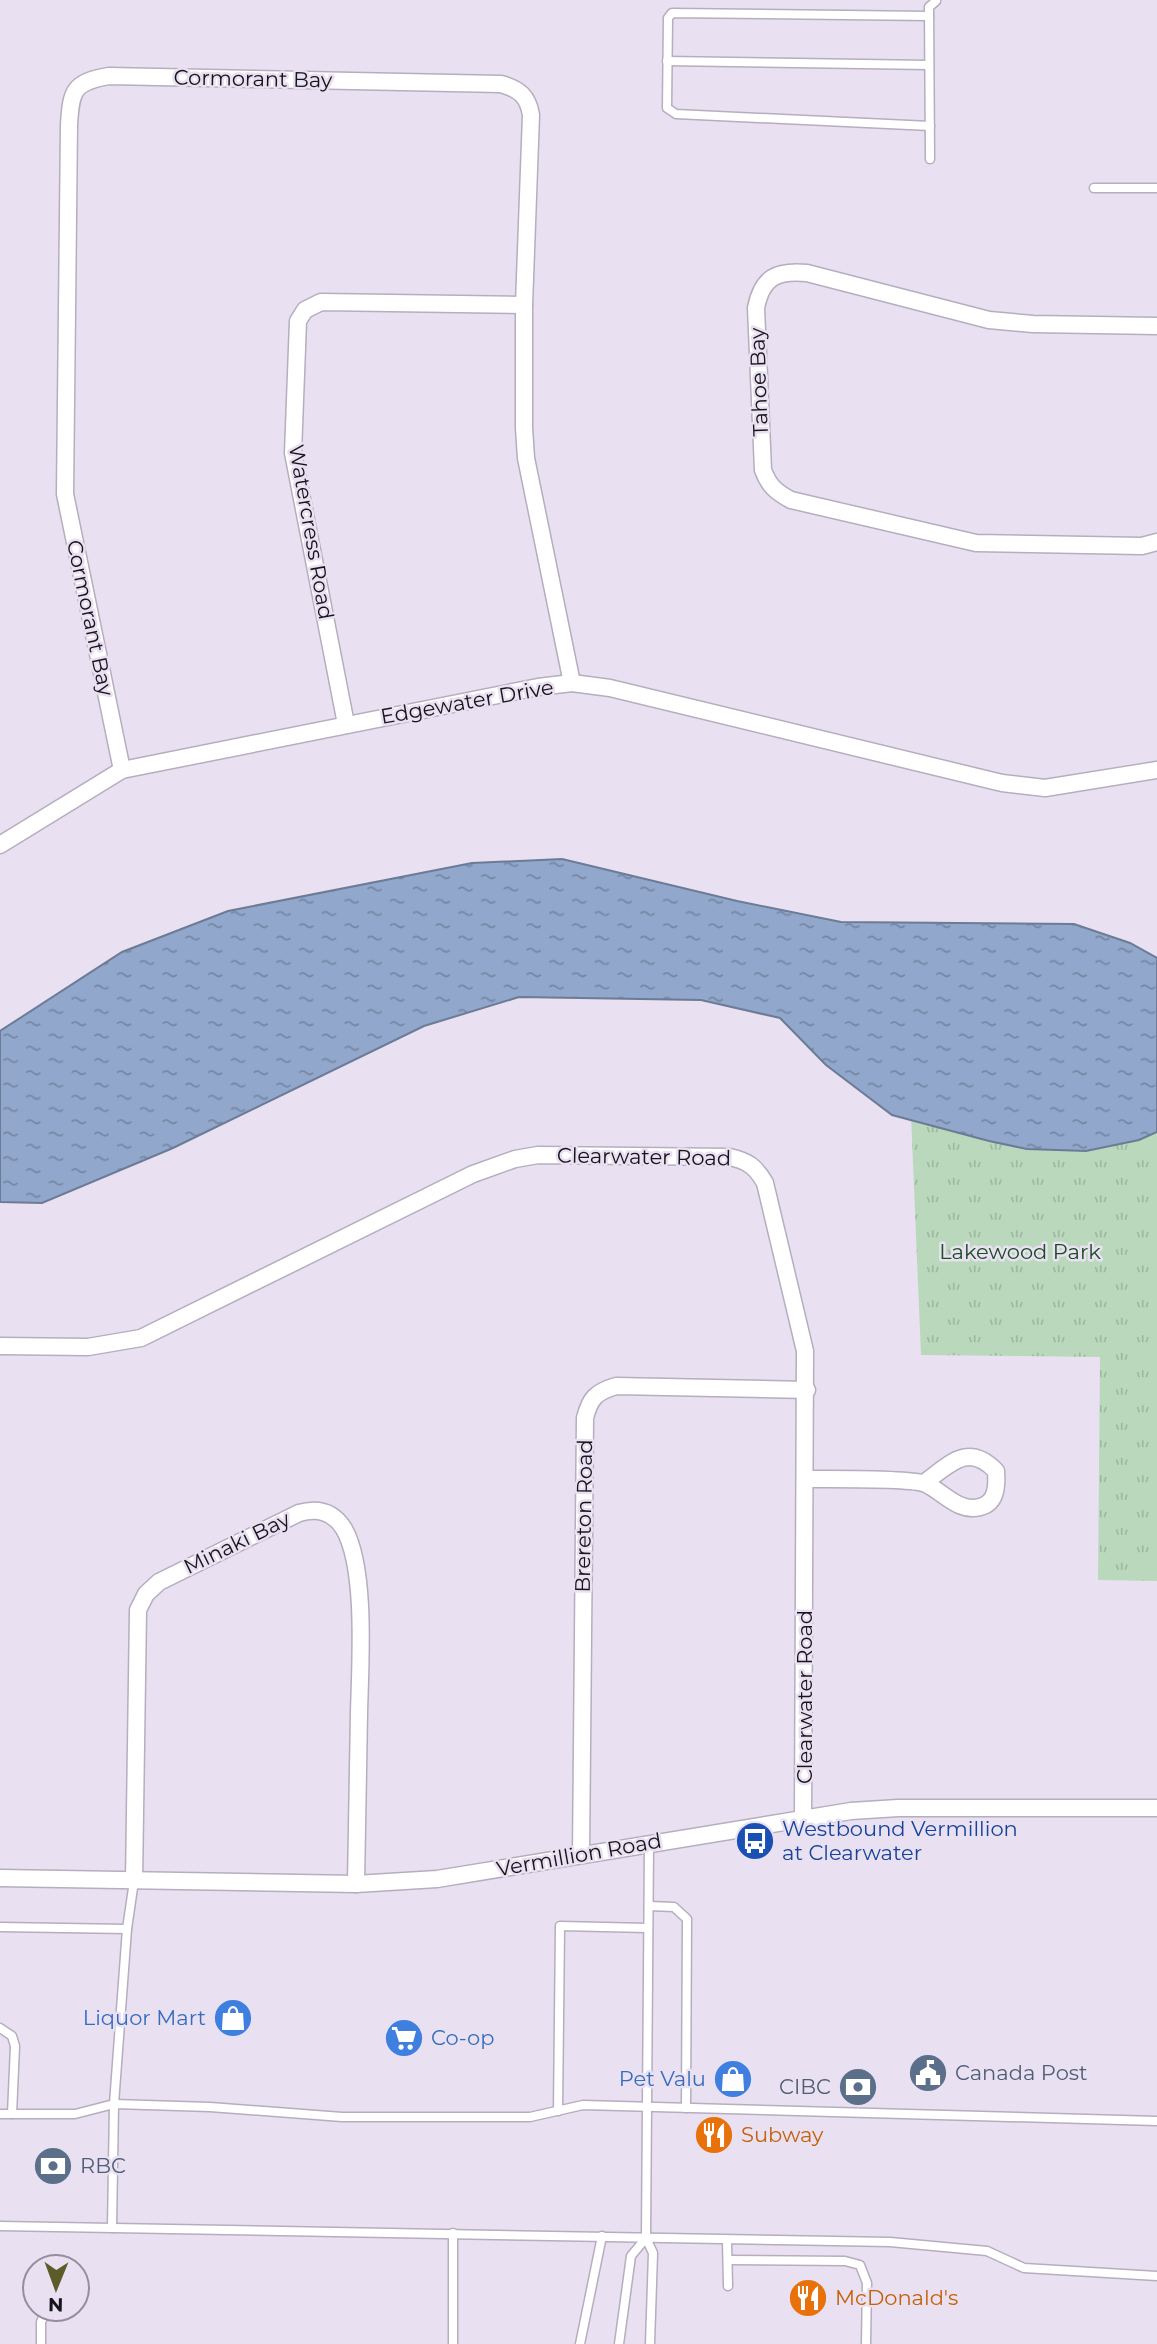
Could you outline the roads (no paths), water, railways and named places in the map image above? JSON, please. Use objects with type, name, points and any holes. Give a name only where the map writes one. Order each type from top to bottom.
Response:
[{"type":"street","name":"Cormorant Bay","points":[[122,770],[65,494],[69,125],[71,100],[76,88],[88,79],[109,76],[501,84],[514,87],[529,103],[531,115],[524,305],[526,458],[572,683]]},
{"type":"street","name":"Tahoe Bay","points":[[1157,326],[1033,324],[989,320],[807,273],[785,271],[768,278],[760,292],[756,308],[763,470],[768,483],[777,493],[791,500],[976,544],[1142,546],[1157,542]]},
{"type":"street","name":"Watercress Road","points":[[346,724],[293,453],[295,335],[298,321],[305,310],[320,302],[524,305]]},
{"type":"street","name":"Edgewater Drive","points":[[0,845],[122,770],[346,724],[572,683],[610,688],[1002,783],[1045,788],[1157,770]]},
{"type":"street","name":"Clearwater Road","points":[[0,1346],[88,1347],[141,1338],[473,1174],[515,1159],[561,1154],[730,1157],[747,1161],[758,1171],[765,1183],[806,1351],[803,1817]]},
{"type":"street","name":"Brereton Road","points":[[581,1855],[585,1418],[590,1401],[599,1391],[616,1386],[807,1390]]},
{"type":"street","points":[[806,1479],[924,1483]]},
{"type":"street","name":"Minaki Bay","points":[[134,1881],[138,1610],[145,1594],[159,1582],[182,1570],[299,1513],[315,1509],[330,1514],[343,1527],[352,1553],[358,1600],[356,1884]]},
{"type":"street","name":"Vermillion Road","points":[[0,1878],[356,1884],[437,1879],[803,1817],[898,1808],[1157,1808]]},
{"type":"lane","points":[[930,159],[929,7],[936,1]]},
{"type":"lane","points":[[929,16],[680,11],[668,18],[667,108],[676,114],[930,126]]},
{"type":"lane","points":[[667,61],[929,65]]},
{"type":"lane","points":[[1094,188],[1157,188]]},
{"type":"lane","points":[[649,1843],[646,2238],[653,2253],[650,2344]]},
{"type":"lane","points":[[112,2228],[114,2104],[127,1929],[134,1881]]},
{"type":"lane","points":[[649,1906],[674,1907],[687,1919],[686,2108]]},
{"type":"lane","points":[[558,2111],[560,1926],[648,1928]]},
{"type":"lane","points":[[0,1927],[127,1929]]},
{"type":"lane","points":[[0,2028],[12,2036],[15,2046],[12,2114]]},
{"type":"lane","points":[[0,2114],[75,2114],[114,2104],[174,2105],[342,2117],[530,2117],[583,2105],[1157,2121]]},
{"type":"lane","points":[[0,2226],[906,2244],[987,2251],[1024,2268],[1157,2276]]},
{"type":"lane","points":[[453,2234],[453,2344]]},
{"type":"lane","points":[[580,2344],[602,2236]]},
{"type":"lane","points":[[619,2344],[631,2256],[646,2238]]},
{"type":"lane","points":[[727,2241],[728,2286]]},
{"type":"lane","points":[[728,2260],[845,2261],[860,2265],[867,2283],[866,2344]]},
{"type":"lane","points":[[41,2323],[41,2344]]},
{"type":"water","points":[[562,859],[737,901],[841,922],[1074,924],[1130,943],[1157,958],[1157,1132],[1139,1140],[1086,1151],[1027,1149],[989,1141],[892,1115],[826,1065],[780,1018],[701,1000],[519,997],[424,1026],[173,1148],[42,1203],[0,1202],[0,1031],[122,952],[228,911],[472,863]]},
{"type":"place","name":"Westbound Vermillion at Clearwater","points":[[755,1841]]},
{"type":"place","name":"Liquor Mart","points":[[233,2018]]},
{"type":"place","name":"Co-op","points":[[404,2038]]},
{"type":"place","name":"Canada Post","points":[[928,2073]]},
{"type":"place","name":"Pet Valu","points":[[733,2079]]},
{"type":"place","name":"CIBC","points":[[858,2087]]},
{"type":"place","name":"Subway","points":[[714,2135]]},
{"type":"place","name":"RBC","points":[[53,2166]]},
{"type":"place","name":"McDonald's","points":[[808,2298]]},
{"type":"park label","name":"Lakewood Park","points":[[1020,1252]]}]
